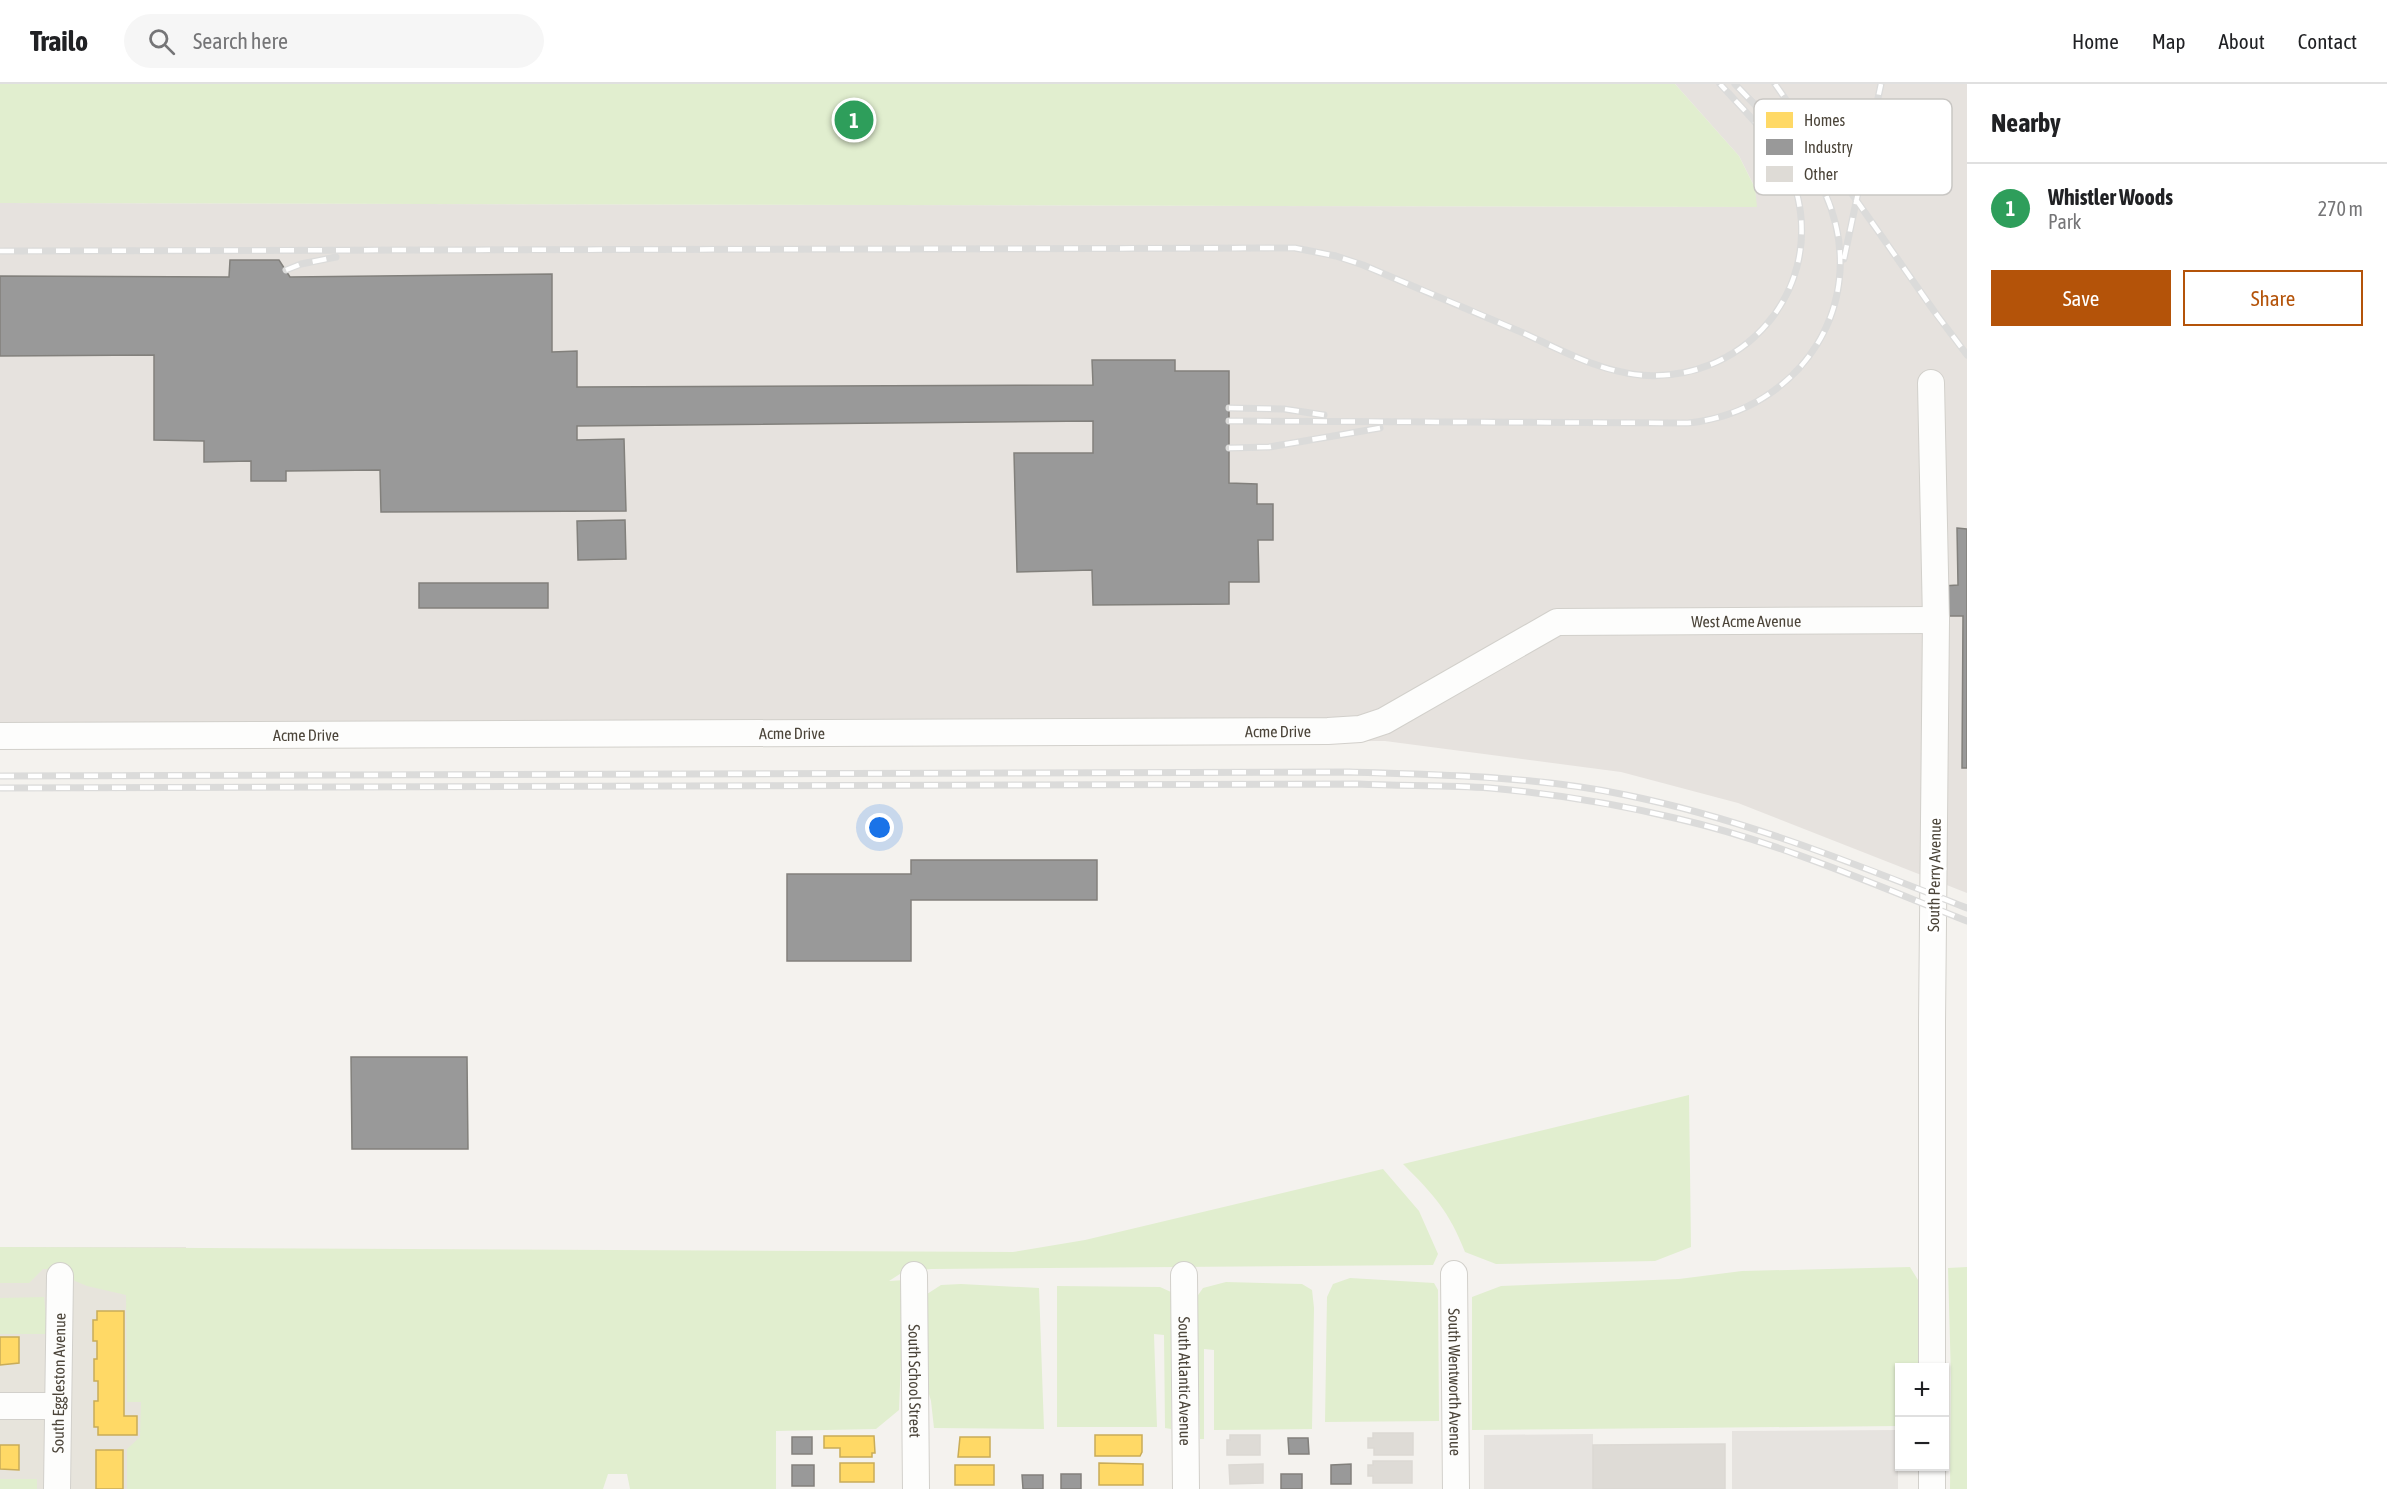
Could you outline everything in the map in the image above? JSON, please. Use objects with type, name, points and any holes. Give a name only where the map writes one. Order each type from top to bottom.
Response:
[{"type":"street","name":"South Perry Avenue","points":[[1931,383],[1936,620],[1932,1022],[1932,1363]]},
{"type":"street","name":"West Acme Avenue","points":[[1557,622],[1936,620]]},
{"type":"street","name":"Acme Drive","points":[[0,736],[1304,732],[1360,729],[1384,721],[1557,622]]},
{"type":"street","name":"South Wentworth Avenue","points":[[1454,1274],[1456,1489]]},
{"type":"street","name":"South School Street","points":[[914,1275],[916,1489]]},
{"type":"street","name":"South Atlantic Avenue","points":[[1184,1275],[1186,1489]]},
{"type":"street","name":"South Eggleston Avenue","points":[[57,1489],[60,1276]]},
{"type":"street","points":[[0,1406],[58,1406]]},
{"type":"street","points":[[1932,1471],[1932,1489]]},
{"type":"shaded area","points":[[1675,84],[1967,84],[1967,893],[1738,803],[1621,772],[1385,741],[0,743],[0,203],[1756,207],[1755,195],[1952,195],[1952,99],[1754,99],[1754,186],[1739,156]]},
{"type":"shaded area","points":[[0,1247],[186,1247],[189,1489],[0,1489]]},
{"type":"shaded area","points":[[1895,1430],[1895,1471],[1898,1471],[1898,1489],[1732,1489],[1732,1431]]},
{"type":"shaded area","points":[[1593,1434],[1593,1489],[1484,1489],[1484,1435]]},
{"type":"green space","points":[[0,84],[1675,84],[1739,156],[1754,186],[1757,207],[0,203]]},
{"type":"green space","points":[[1689,1095],[1691,1247],[1655,1261],[1496,1264],[1465,1252],[1453,1225],[1440,1204],[1403,1164]]},
{"type":"green space","points":[[1383,1169],[1419,1211],[1438,1254],[1433,1265],[931,1269],[903,1272],[889,1281],[921,1279],[903,1310],[899,1410],[876,1429],[776,1431],[776,1489],[630,1489],[627,1474],[608,1474],[603,1489],[127,1489],[127,1449],[140,1437],[141,1402],[127,1402],[126,1295],[87,1286],[75,1281],[64,1270],[43,1269],[29,1283],[0,1283],[0,1247],[1013,1252],[1085,1240]]},
{"type":"green space","points":[[1910,1267],[1918,1280],[1918,1363],[1895,1363],[1895,1426],[1472,1430],[1472,1297],[1501,1286],[1679,1279],[1742,1271]]},
{"type":"green space","points":[[1967,1267],[1967,1489],[1950,1489],[1951,1378],[1948,1268]]},
{"type":"green space","points":[[1350,1278],[1434,1283],[1438,1290],[1439,1421],[1325,1422],[1327,1297],[1333,1284]]},
{"type":"green space","points":[[1226,1282],[1302,1284],[1312,1290],[1314,1308],[1312,1429],[1214,1430],[1214,1350],[1204,1349],[1204,1439],[1200,1439],[1196,1298],[1203,1288]]},
{"type":"green space","points":[[941,1285],[1039,1288],[1044,1429],[934,1428],[931,1401],[926,1384],[924,1296]]},
{"type":"green space","points":[[1057,1286],[1160,1287],[1171,1292],[1171,1429],[1165,1428],[1164,1335],[1154,1334],[1157,1427],[1057,1427]]},
{"type":"green space","points":[[44,1297],[48,1334],[0,1334],[0,1298]]},
{"type":"green space","points":[[0,1479],[37,1479],[37,1489],[0,1489]]},
{"type":"building: Homes","points":[[97,1311],[124,1311],[124,1416],[137,1416],[137,1435],[98,1435],[98,1427],[94,1427],[94,1401],[98,1401],[98,1381],[94,1381],[97,1341],[93,1341],[93,1320],[97,1320]]},
{"type":"building: Homes","points":[[0,1337],[19,1337],[19,1363],[0,1365]]},
{"type":"building: Homes","points":[[1095,1435],[1142,1435],[1142,1452],[1140,1456],[1095,1456]]},
{"type":"building: Homes","points":[[824,1436],[874,1436],[875,1453],[872,1453],[872,1457],[840,1457],[840,1448],[824,1448]]},
{"type":"building: Homes","points":[[960,1437],[990,1437],[990,1457],[958,1457]]},
{"type":"building: Homes","points":[[0,1445],[19,1445],[19,1470],[0,1469]]},
{"type":"building: Homes","points":[[96,1450],[123,1450],[123,1489],[96,1489]]},
{"type":"building: Homes","points":[[840,1463],[874,1463],[874,1482],[840,1482]]},
{"type":"building: Homes","points":[[1099,1463],[1143,1464],[1143,1485],[1099,1485]]},
{"type":"building: Homes","points":[[955,1465],[994,1465],[994,1485],[955,1485]]},
{"type":"building: Industry","points":[[230,260],[279,260],[290,277],[552,274],[552,352],[577,351],[577,387],[1093,385],[1092,360],[1175,360],[1175,371],[1229,371],[1229,483],[1257,484],[1257,504],[1273,504],[1273,540],[1258,540],[1259,582],[1229,582],[1229,604],[1093,605],[1092,570],[1017,572],[1014,453],[1093,453],[1093,421],[577,426],[577,440],[624,439],[626,511],[381,512],[380,470],[286,471],[286,481],[251,481],[251,461],[204,462],[204,441],[154,440],[154,355],[0,356],[0,276],[229,277]]},
{"type":"building: Industry","points":[[625,520],[626,559],[578,560],[577,521]]},
{"type":"building: Industry","points":[[1957,528],[1967,529],[1967,768],[1962,768],[1963,616],[1942,616],[1943,586],[1958,585]]},
{"type":"building: Industry","points":[[419,583],[548,583],[548,608],[419,608]]},
{"type":"building: Industry","points":[[911,860],[1097,860],[1097,900],[911,900],[911,961],[787,961],[787,874],[911,874]]},
{"type":"building: Industry","points":[[351,1057],[467,1057],[468,1149],[352,1149]]},
{"type":"building: Industry","points":[[792,1437],[812,1437],[812,1454],[792,1454]]},
{"type":"building: Industry","points":[[1288,1438],[1308,1438],[1309,1454],[1289,1454]]},
{"type":"building: Industry","points":[[1351,1464],[1351,1484],[1331,1484],[1331,1465]]},
{"type":"building: Industry","points":[[792,1465],[814,1465],[814,1486],[792,1486]]},
{"type":"building: Industry","points":[[1061,1474],[1081,1474],[1081,1489],[1061,1489]]},
{"type":"building: Industry","points":[[1281,1474],[1302,1474],[1302,1489],[1281,1489]]},
{"type":"building: Industry","points":[[1022,1475],[1043,1475],[1043,1489],[1023,1489]]},
{"type":"building: Other","points":[[1373,1433],[1413,1433],[1413,1455],[1374,1455],[1374,1448],[1368,1448],[1368,1438],[1373,1438]]},
{"type":"building: Other","points":[[1230,1435],[1260,1435],[1260,1455],[1227,1455],[1227,1440],[1230,1440]]},
{"type":"building: Other","points":[[1725,1444],[1725,1489],[1593,1489],[1593,1445]]},
{"type":"building: Other","points":[[1373,1461],[1412,1461],[1412,1483],[1373,1483],[1373,1476],[1368,1476],[1368,1465],[1373,1465]]},
{"type":"building: Other","points":[[1263,1464],[1263,1483],[1230,1484],[1229,1465]]},
{"type":"railway","points":[[1720,84],[1754,120]]},
{"type":"railway","points":[[1735,84],[1754,104]]},
{"type":"railway","points":[[1775,84],[1786,99]]},
{"type":"railway","points":[[1878,99],[1881,84]]},
{"type":"railway","points":[[0,251],[1295,248],[1336,256],[1363,265],[1564,352],[1609,369],[1640,375],[1677,374],[1711,365],[1741,348],[1766,325],[1785,298],[1797,266],[1802,231],[1797,195]]},
{"type":"railway","points":[[1229,421],[1688,423],[1729,414],[1764,397],[1794,373],[1817,344],[1833,310],[1840,273],[1838,233],[1826,195]]},
{"type":"railway","points":[[1853,195],[1967,355]]},
{"type":"railway","points":[[1844,259],[1858,195]]},
{"type":"railway","points":[[286,270],[301,264],[336,257]]},
{"type":"railway","points":[[1229,408],[1284,409],[1324,415]]},
{"type":"railway","points":[[1229,448],[1269,447],[1380,428]]},
{"type":"railway","points":[[0,776],[1349,772],[1522,780],[1626,795],[1713,817],[1799,844],[1967,908]]},
{"type":"railway","points":[[0,788],[1358,784],[1490,788],[1609,804],[1716,828],[1825,865],[1967,921]]},
{"type":"place","name":"Whistler Woods","points":[[854,120]]}]
